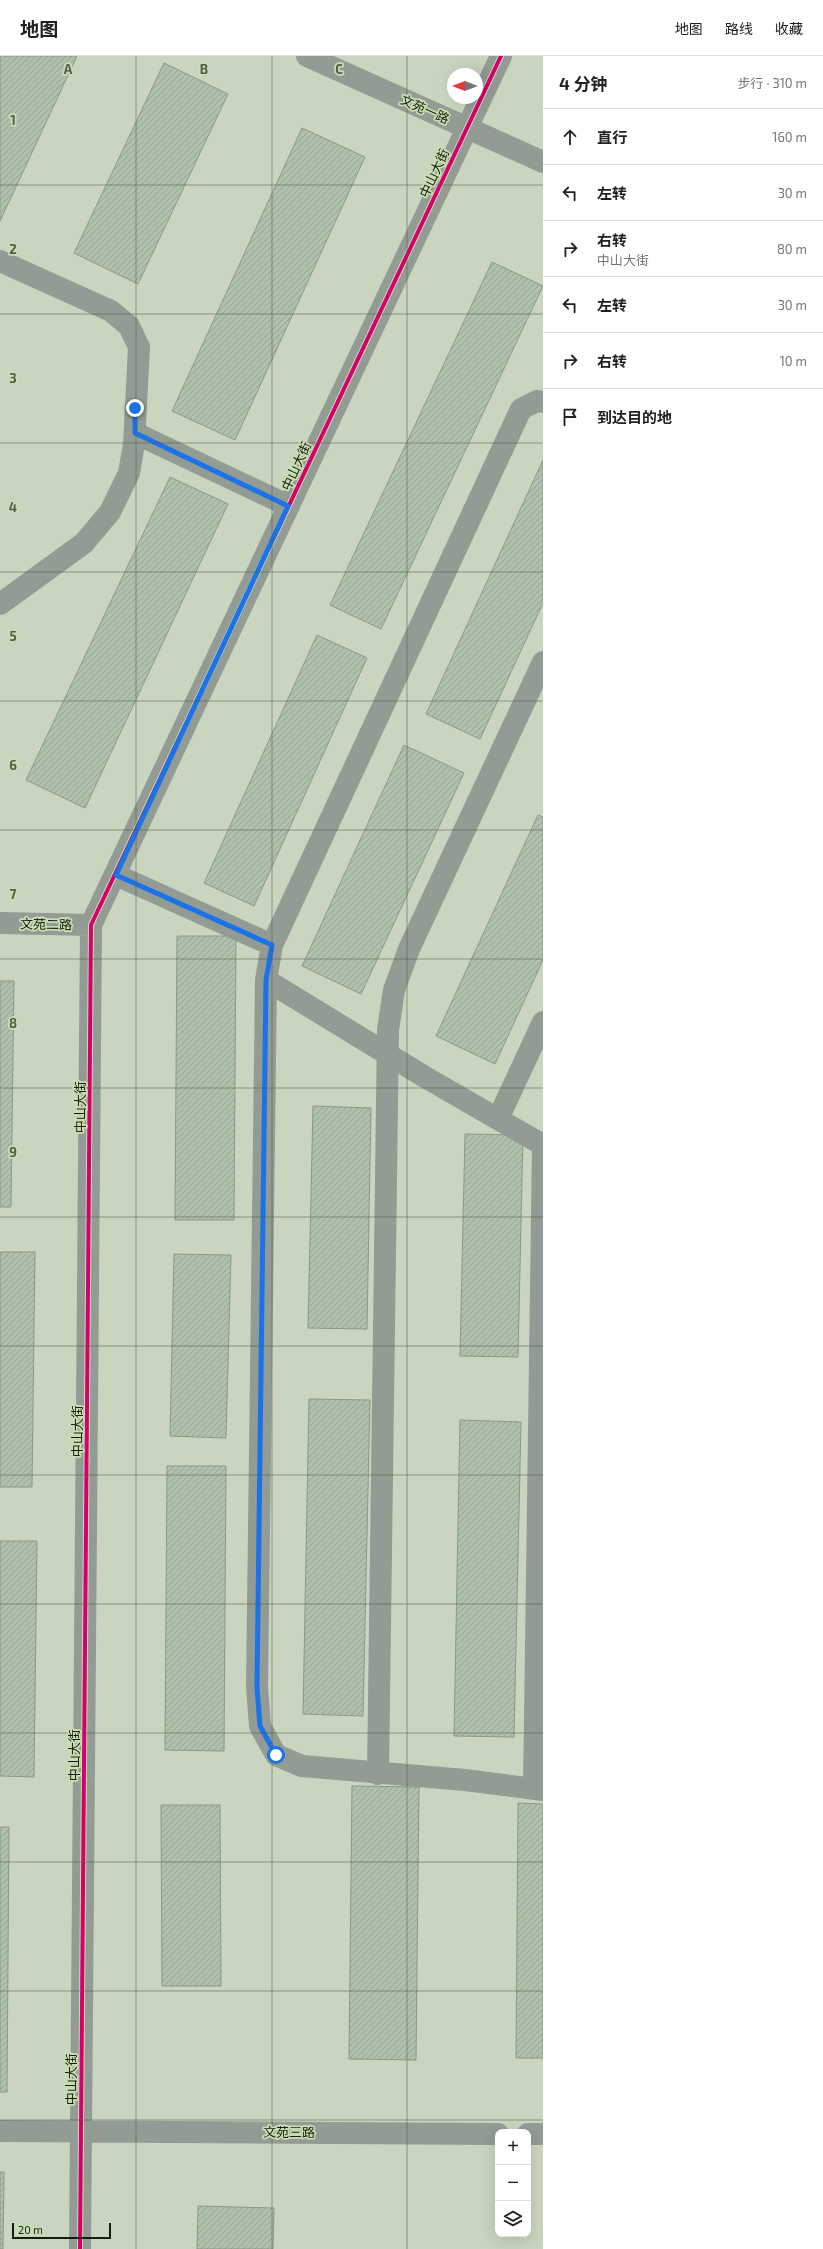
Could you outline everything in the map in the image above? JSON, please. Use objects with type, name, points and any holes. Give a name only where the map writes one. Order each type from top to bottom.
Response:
[{"type":"street","name":"文苑一路","points":[[307,56],[543,162]]},
{"type":"street","name":"中山大街","points":[[80,2249],[91,925],[116,875],[288,506],[501,56]]},
{"type":"street","points":[[0,261],[111,311],[129,326],[139,347],[135,433],[129,473],[110,512],[84,543],[0,604]]},
{"type":"street","points":[[266,980],[543,1145],[539,1790],[465,1780],[378,1774],[302,1766],[276,1755],[260,1726],[257,1687],[266,980],[272,945],[522,409],[537,401],[543,402]]},
{"type":"street","points":[[135,433],[288,506]]},
{"type":"street","points":[[378,1774],[388,1030],[394,990],[409,949],[543,662]]},
{"type":"street","points":[[116,875],[272,945]]},
{"type":"street","name":"文苑二路","points":[[0,923],[91,925]]},
{"type":"street","points":[[498,1119],[543,1022]]},
{"type":"street","name":"文苑三路","points":[[0,2131],[495,2134]]},
{"type":"street","points":[[531,2134],[543,2134]]},
{"type":"building","points":[[1,56],[77,56],[0,221],[0,59]]},
{"type":"building","points":[[164,63],[228,94],[138,284],[74,253]]},
{"type":"building","points":[[302,128],[365,157],[235,440],[172,411]]},
{"type":"building","points":[[492,262],[543,286],[381,629],[330,605]]},
{"type":"building","points":[[543,460],[543,603],[480,739],[426,714]]},
{"type":"building","points":[[170,477],[228,504],[85,808],[26,780]]},
{"type":"building","points":[[317,635],[367,658],[254,906],[204,883]]},
{"type":"building","points":[[404,745],[464,773],[361,994],[302,966]]},
{"type":"building","points":[[538,815],[543,817],[543,960],[495,1064],[436,1036]]},
{"type":"building","points":[[177,936],[236,936],[234,1220],[175,1220]]},
{"type":"building","points":[[0,981],[14,981],[11,1207],[0,1207]]},
{"type":"building","points":[[313,1106],[371,1108],[367,1329],[308,1328]]},
{"type":"building","points":[[465,1134],[523,1135],[518,1357],[460,1356]]},
{"type":"building","points":[[0,1252],[35,1252],[32,1487],[0,1487]]},
{"type":"building","points":[[174,1254],[231,1255],[226,1438],[170,1436]]},
{"type":"building","points":[[309,1399],[370,1400],[363,1716],[303,1714]]},
{"type":"building","points":[[460,1420],[521,1422],[514,1737],[454,1736]]},
{"type":"building","points":[[167,1466],[226,1466],[224,1751],[165,1750]]},
{"type":"building","points":[[0,1541],[37,1541],[34,1777],[0,1776]]},
{"type":"building","points":[[352,1786],[419,1787],[416,2060],[349,2059]]},
{"type":"building","points":[[518,1803],[543,1804],[543,2058],[516,2058]]},
{"type":"building","points":[[161,1805],[220,1805],[221,1986],[162,1986]]},
{"type":"building","points":[[0,1827],[9,1827],[7,2092],[0,2092]]},
{"type":"building","points":[[0,2172],[4,2172],[3,2249],[0,2249]]},
{"type":"building","points":[[198,2206],[274,2208],[273,2249],[197,2249]]},
{"type":"cycle path","points":[[80,2249],[91,925],[501,56]]},
{"type":"route","points":[[135,408],[135,433],[288,506],[116,875],[272,945],[266,980],[257,1687],[260,1726],[276,1755]]}]
